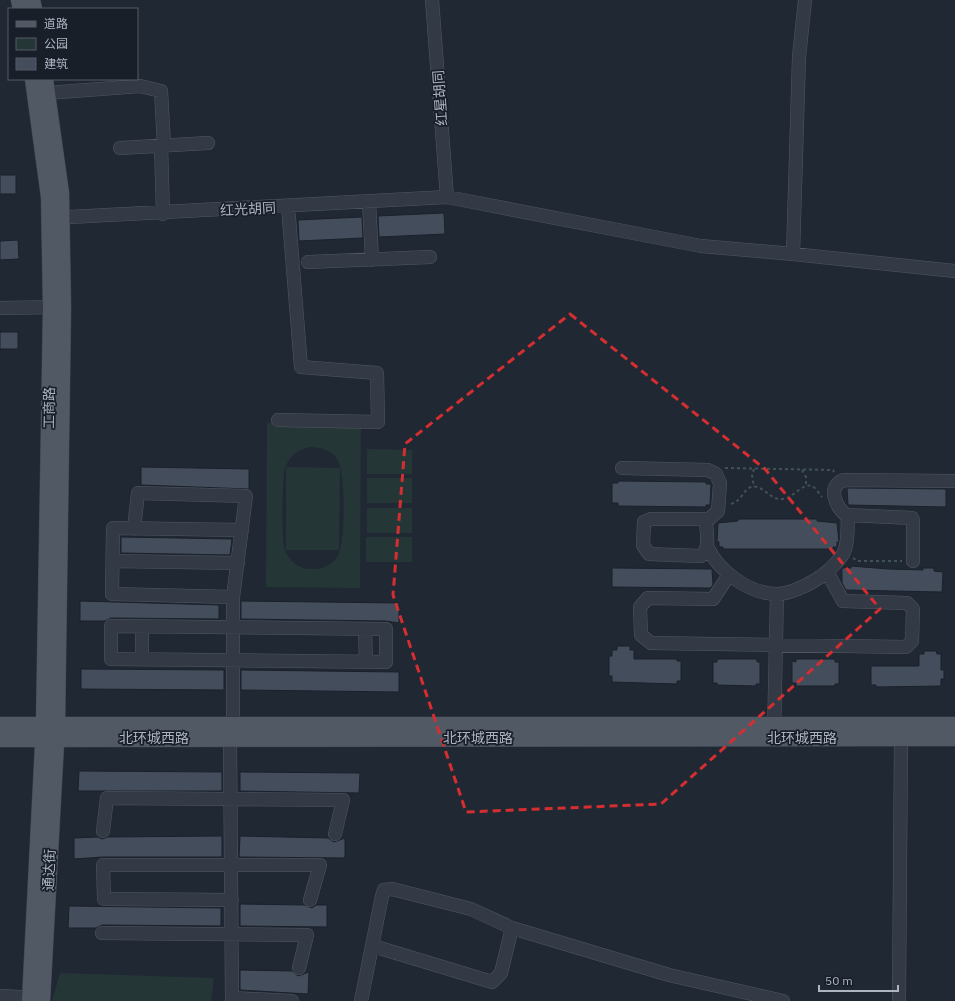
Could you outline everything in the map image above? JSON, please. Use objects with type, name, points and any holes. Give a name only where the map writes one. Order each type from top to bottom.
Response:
[{"type":"main road","name":"工商路","points":[[33,80],[56,218]]},
{"type":"main road","name":"工商路","points":[[46,86],[57,162],[57,307],[50,732]]},
{"type":"main road","name":"北环城西路","points":[[0,725],[50,732],[774,732],[955,725]]},
{"type":"main road","name":"北环城西路","points":[[0,739],[50,732]]},
{"type":"main road","name":"通达街","points":[[36,1000],[50,732]]},
{"type":"main road","name":"北环城西路","points":[[774,732],[901,738],[955,738]]},
{"type":"street","name":"红星胡同","points":[[432,0],[447,197]]},
{"type":"street","points":[[793,254],[799,57],[805,0]]},
{"type":"street","points":[[46,86],[140,86],[161,91],[163,214]]},
{"type":"street","points":[[120,148],[208,143]]},
{"type":"street","name":"红光胡同","points":[[56,218],[163,214],[447,197],[701,246],[955,271]]},
{"type":"street","points":[[369,202],[372,260]]},
{"type":"street","points":[[278,420],[378,422],[377,373],[300,367],[288,206]]},
{"type":"street","points":[[308,262],[430,257]]},
{"type":"street","points":[[0,308],[57,307]]},
{"type":"street","points":[[622,468],[708,470],[716,474],[720,483],[720,506],[718,511],[709,519],[648,520],[643,526],[642,545],[646,552],[652,556],[697,556],[704,554],[707,546],[706,520]]},
{"type":"street","points":[[913,561],[912,518],[848,516],[840,510],[836,504],[834,490],[840,481],[955,481]]},
{"type":"street","points":[[134,529],[138,493],[246,496],[233,597],[231,799],[232,999],[292,1001]]},
{"type":"street","points":[[707,546],[716,561],[729,574],[740,582],[777,594],[809,584],[827,572],[844,553],[847,542],[848,516]]},
{"type":"street","points":[[233,597],[112,594],[113,528],[242,530]]},
{"type":"street","points":[[112,561],[238,563]]},
{"type":"street","points":[[729,574],[713,599],[648,598],[640,607],[641,635],[651,643],[906,647],[912,641],[913,609],[907,603],[843,601],[827,572]]},
{"type":"street","points":[[774,732],[777,594]]},
{"type":"street","points":[[111,626],[233,628],[386,629],[386,662],[111,659],[111,626]]},
{"type":"street","points":[[142,627],[142,659]]},
{"type":"street","points":[[366,629],[366,662]]},
{"type":"street","points":[[899,1001],[901,738]]},
{"type":"street","points":[[104,831],[107,798],[343,800],[335,834]]},
{"type":"street","points":[[232,900],[104,899],[103,865],[320,865],[310,900]]},
{"type":"street","points":[[361,1001],[382,896],[384,890],[392,888],[471,909],[512,928],[669,975],[733,996],[782,1001]]},
{"type":"street","points":[[373,946],[492,982],[501,973],[512,928]]},
{"type":"street","points":[[102,933],[232,933],[307,935],[299,968]]},
{"type":"street","points":[[3,998],[36,1000]]},
{"type":"path","points":[[716,474],[722,468],[833,470],[840,481]]},
{"type":"path","points":[[754,468],[752,475],[754,487]]},
{"type":"path","points":[[802,470],[806,478],[806,486]]},
{"type":"path","points":[[720,506],[734,504],[748,490],[754,487],[760,488],[774,498],[780,500],[792,496],[806,486],[813,486],[826,501],[836,504]]},
{"type":"path","points":[[844,553],[857,560],[913,561]]},
{"type":"highlighted area","points":[[570,314],[765,469],[880,609],[661,804],[466,812],[393,595],[405,444]]},
{"type":"green space","points":[[267,423],[361,424],[360,588],[266,587]],"holes":[[[311,447],[329,452],[337,459],[342,478],[344,508],[342,538],[337,557],[329,565],[322,568],[306,569],[293,562],[286,553],[283,537],[282,513],[284,471],[293,455],[301,450]]]},
{"type":"green space","points":[[367,449],[412,450],[412,474],[367,474]]},
{"type":"green space","points":[[286,467],[340,468],[339,550],[286,550]]},
{"type":"green space","points":[[367,478],[412,478],[412,503],[367,503]]},
{"type":"green space","points":[[367,508],[412,508],[412,533],[367,533]]},
{"type":"green space","points":[[366,537],[412,537],[412,562],[366,562]]},
{"type":"green space","points":[[60,973],[214,978],[211,1001],[52,1001]]},
{"type":"building","points":[[0,175],[16,175],[16,194],[0,194]]},
{"type":"building","points":[[444,213],[445,234],[379,237],[378,216]]},
{"type":"building","points":[[362,217],[363,238],[299,241],[298,220]]},
{"type":"building","points":[[18,240],[19,259],[0,260],[0,241]]},
{"type":"building","points":[[0,332],[18,332],[18,349],[0,349]]},
{"type":"building","points":[[141,467],[249,469],[249,489],[141,485]]},
{"type":"building","points":[[618,481],[706,482],[706,484],[711,484],[710,505],[706,505],[706,507],[618,506],[618,503],[612,503],[612,483],[618,483]]},
{"type":"building","points":[[847,488],[946,489],[946,507],[848,505]]},
{"type":"building","points":[[738,519],[817,519],[817,521],[837,523],[839,542],[837,542],[837,547],[833,547],[833,549],[723,549],[723,547],[719,547],[719,542],[717,542],[718,523],[738,521]]},
{"type":"building","points":[[121,537],[232,539],[230,555],[121,553]]},
{"type":"building","points":[[851,566],[923,570],[923,568],[934,568],[934,571],[943,572],[942,592],[846,590],[842,583],[842,568],[851,568]]},
{"type":"building","points":[[612,568],[712,569],[713,585],[710,588],[612,587]]},
{"type":"building","points":[[80,601],[219,605],[219,619],[111,618],[105,621],[80,621]]},
{"type":"building","points":[[241,601],[399,603],[399,623],[386,621],[241,619]]},
{"type":"building","points":[[617,646],[630,646],[630,650],[634,650],[634,659],[677,659],[677,661],[681,661],[681,681],[677,681],[677,684],[612,682],[612,676],[609,676],[609,656],[612,656],[612,650],[617,650]]},
{"type":"building","points":[[924,651],[936,651],[937,654],[941,654],[941,670],[944,670],[944,679],[941,679],[941,686],[876,687],[876,685],[871,685],[871,666],[919,666],[919,654],[924,654]]},
{"type":"building","points":[[717,659],[757,659],[757,662],[760,662],[760,684],[756,684],[756,686],[717,685],[717,683],[713,683],[713,662],[717,662]]},
{"type":"building","points":[[796,659],[835,659],[835,662],[839,662],[839,684],[835,684],[835,686],[796,686],[796,683],[792,683],[792,661],[796,662]]},
{"type":"building","points":[[81,669],[224,670],[224,690],[81,689]]},
{"type":"building","points":[[241,670],[399,672],[399,692],[241,690]]},
{"type":"building","points":[[79,771],[222,772],[222,791],[78,791]]},
{"type":"building","points":[[240,772],[360,773],[359,793],[240,791]]},
{"type":"building","points":[[222,836],[222,857],[103,857],[74,859],[74,838],[98,837],[102,839],[108,837]]},
{"type":"building","points":[[240,836],[328,838],[334,842],[345,838],[345,858],[239,857]]},
{"type":"building","points":[[240,904],[304,905],[312,908],[316,905],[327,905],[327,927],[240,926]]},
{"type":"building","points":[[69,906],[221,908],[221,926],[102,925],[96,928],[68,928]]},
{"type":"building","points":[[240,970],[292,971],[298,976],[309,972],[308,994],[240,990]]}]
